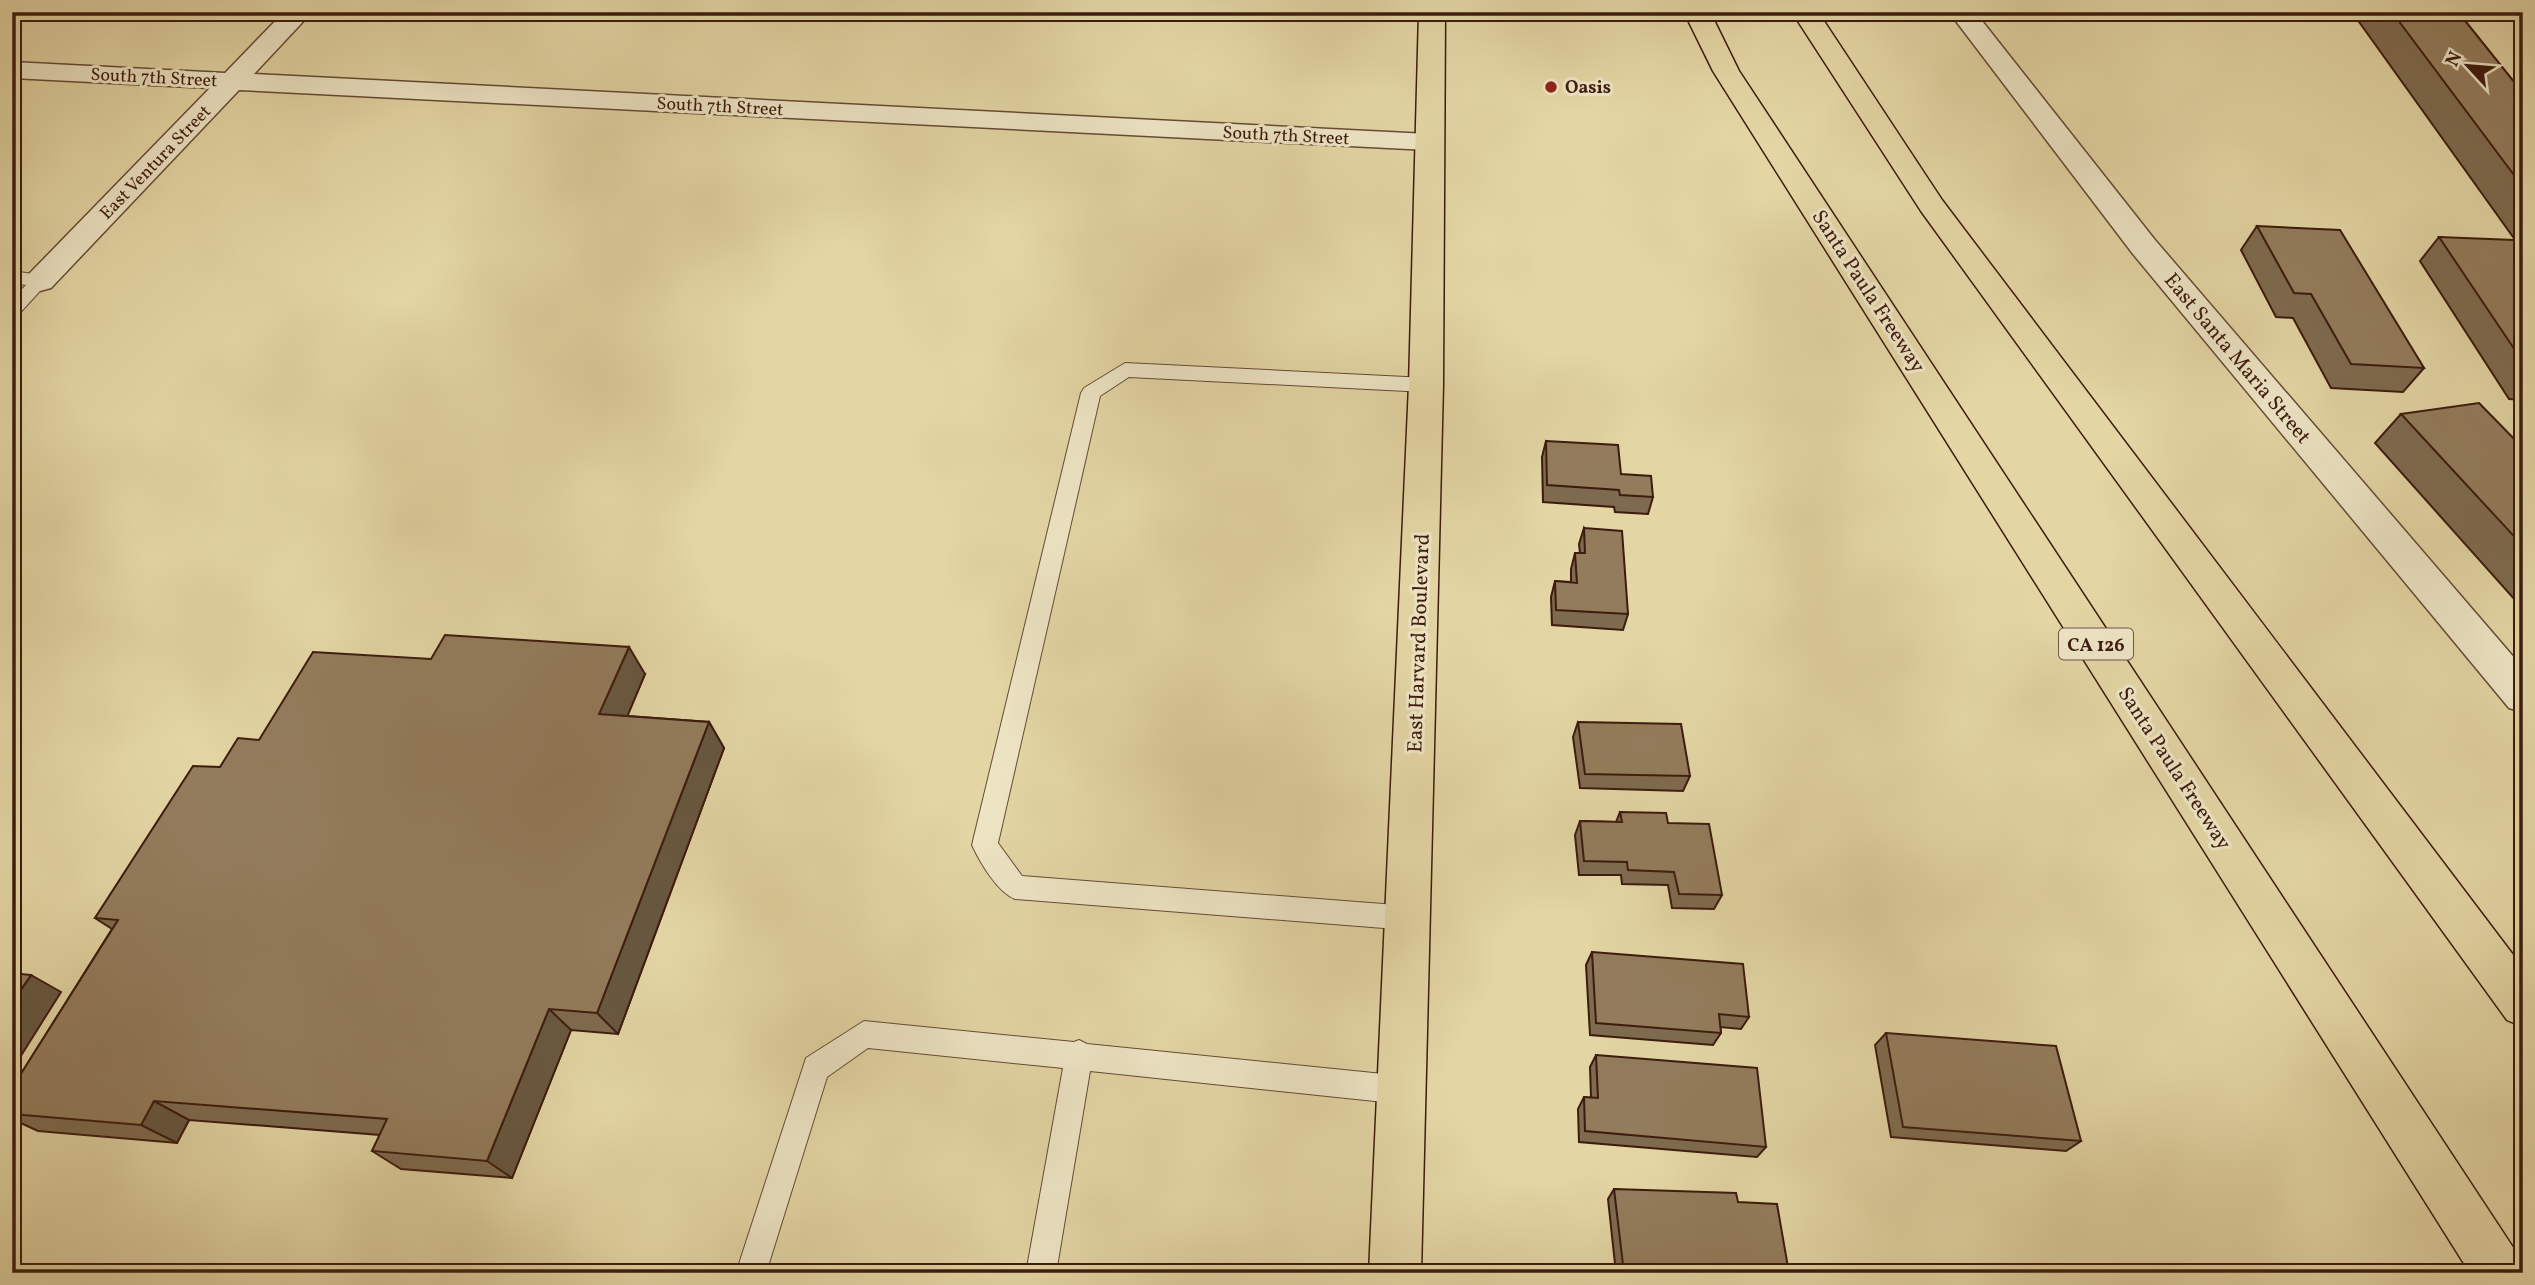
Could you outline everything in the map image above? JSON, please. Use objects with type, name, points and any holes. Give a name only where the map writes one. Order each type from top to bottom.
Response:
[{"type":"main road","name":"East Harvard Boulevard","points":[[1395,1273],[1426,385],[1432,12]]},
{"type":"main road","name":"Santa Paula Freeway","points":[[1698,12],[1726,71],[2500,1273]]},
{"type":"main road","points":[[1805,12],[1931,205],[2523,1005]]},
{"type":"street","name":"East Ventura Street","points":[[26,279],[233,81],[299,12]]},
{"type":"street","name":"East Santa Maria Street","points":[[1962,12],[2144,247],[2523,696]]},
{"type":"street","name":"South 7th Street","points":[[12,70],[1428,142]]},
{"type":"lane","points":[[12,310],[26,279]]},
{"type":"lane","points":[[1409,918],[1015,887],[985,845],[1091,393],[1125,370],[1426,385]]},
{"type":"lane","points":[[751,1273],[816,1068],[864,1034],[1079,1054],[1403,1090]]},
{"type":"lane","points":[[1041,1273],[1079,1054]]},
{"type":"building","points":[[2392,12],[2458,12],[2523,93],[2523,187]]},
{"type":"building","points":[[2257,226],[2340,230],[2424,368],[2351,364],[2311,294],[2294,293]]},
{"type":"building","points":[[2439,237],[2514,240],[2523,253],[2523,362]]},
{"type":"building","points":[[2479,403],[2523,448],[2523,546],[2401,414]]},
{"type":"building","points":[[1546,441],[1618,445],[1621,474],[1651,476],[1653,497],[1620,495],[1619,490],[1547,485]]},
{"type":"building","points":[[1584,528],[1622,531],[1628,614],[1556,610],[1555,581],[1577,583],[1575,553],[1585,553]]},
{"type":"building","points":[[445,635],[629,647],[599,714],[709,722],[597,1013],[549,1009],[487,1161],[372,1151],[387,1119],[154,1101],[141,1125],[12,1114],[12,1088],[118,920],[95,918],[193,766],[220,767],[238,738],[259,740],[313,652],[431,659]]},
{"type":"building","points":[[1578,722],[1681,724],[1690,776],[1585,774]]},
{"type":"building","points":[[1620,812],[1666,813],[1668,823],[1709,824],[1722,895],[1679,894],[1674,872],[1628,870],[1627,862],[1584,861],[1580,821],[1622,822]]},
{"type":"building","points":[[1592,952],[1743,964],[1749,1017],[1719,1014],[1721,1033],[1596,1023]]},
{"type":"building","points":[[12,973],[31,975],[12,1003]]},
{"type":"building","points":[[1886,1033],[2056,1046],[2081,1141],[1903,1127]]},
{"type":"building","points":[[1596,1055],[1757,1068],[1766,1147],[1585,1131],[1584,1097],[1598,1098]]},
{"type":"building","points":[[1614,1189],[1736,1193],[1738,1202],[1777,1204],[1789,1273],[1624,1273]]},
{"type":"place","name":"Oasis","points":[[1551,87]]}]
